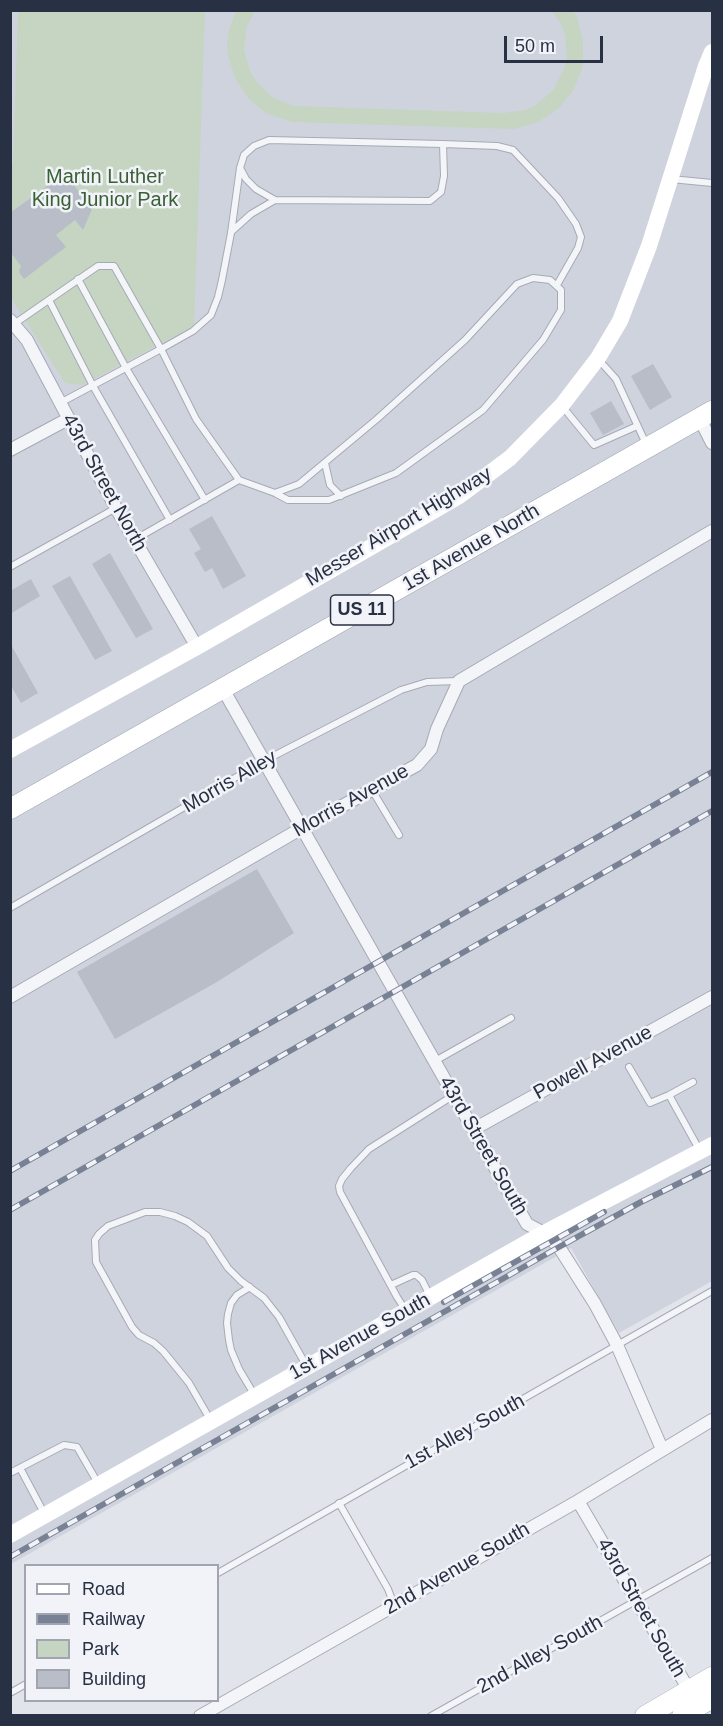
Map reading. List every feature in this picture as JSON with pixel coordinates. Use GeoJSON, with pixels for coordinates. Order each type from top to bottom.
{"type":"FeatureCollection","features":[{"type":"Feature","properties":{"kind":"main road","name":"Messer Airport Highway"},"geometry":{"type":"LineString","coordinates":[[10,750],[197,647],[459,496],[510,458],[562,405],[598,358],[620,321],[649,246],[710,61]]}},
{"type":"Feature","properties":{"kind":"main road","name":"1st Avenue North"},"geometry":{"type":"LineString","coordinates":[[10,809],[706,415]]}},
{"type":"Feature","properties":{"kind":"main road","name":"1st Avenue South"},"geometry":{"type":"LineString","coordinates":[[10,1535],[544,1233],[706,1148]]}},
{"type":"Feature","properties":{"kind":"main road"},"geometry":{"type":"LineString","coordinates":[[645,1716],[712,1677]]}},
{"type":"Feature","properties":{"kind":"main road"},"geometry":{"type":"LineString","coordinates":[[682,1716],[711,1702]]}},
{"type":"Feature","properties":{"kind":"street","name":"43rd Street North"},"geometry":{"type":"LineString","coordinates":[[12,322],[27,340],[116,508],[197,647]]}},
{"type":"Feature","properties":{"kind":"street"},"geometry":{"type":"LineString","coordinates":[[706,415],[712,443]]}},
{"type":"Feature","properties":{"kind":"street"},"geometry":{"type":"LineString","coordinates":[[10,450],[68,419]]}},
{"type":"Feature","properties":{"kind":"street"},"geometry":{"type":"LineString","coordinates":[[459,681],[712,531]]}},
{"type":"Feature","properties":{"kind":"street","name":"Morris Avenue"},"geometry":{"type":"LineString","coordinates":[[10,997],[302,828],[417,765],[431,749],[437,729],[459,681]]}},
{"type":"Feature","properties":{"kind":"street"},"geometry":{"type":"LineString","coordinates":[[224,689],[302,828]]}},
{"type":"Feature","properties":{"kind":"street","name":"43rd Street South"},"geometry":{"type":"LineString","coordinates":[[302,828],[527,1224],[544,1233],[560,1247],[594,1304],[617,1345],[662,1449]]}},
{"type":"Feature","properties":{"kind":"street","name":"Powell Avenue"},"geometry":{"type":"LineString","coordinates":[[474,1129],[712,998]]}},
{"type":"Feature","properties":{"kind":"street","name":"2nd Avenue South"},"geometry":{"type":"LineString","coordinates":[[200,1716],[578,1501],[712,1419]]}},
{"type":"Feature","properties":{"kind":"street","name":"43rd Street South"},"geometry":{"type":"LineString","coordinates":[[578,1501],[689,1689],[711,1702]]}},
{"type":"Feature","properties":{"kind":"lane"},"geometry":{"type":"LineString","coordinates":[[59,404],[193,331],[211,315],[218,297],[244,155],[254,146],[269,140],[497,146],[513,150],[558,198],[576,224],[581,237],[578,248],[557,285]]}},
{"type":"Feature","properties":{"kind":"lane"},"geometry":{"type":"LineString","coordinates":[[240,168],[246,179],[256,189],[275,200],[430,201],[441,192],[444,176],[443,144]]}},
{"type":"Feature","properties":{"kind":"lane"},"geometry":{"type":"LineString","coordinates":[[670,178],[712,183]]}},
{"type":"Feature","properties":{"kind":"lane"},"geometry":{"type":"LineString","coordinates":[[231,233],[251,214],[275,200]]}},
{"type":"Feature","properties":{"kind":"lane"},"geometry":{"type":"LineString","coordinates":[[12,322],[98,266],[114,266],[161,349],[196,419],[238,480],[288,500],[329,500],[396,473],[483,410],[543,340],[561,310],[561,290],[550,280],[533,278],[517,284],[465,340],[325,463],[299,484],[275,493]]}},
{"type":"Feature","properties":{"kind":"lane"},"geometry":{"type":"LineString","coordinates":[[78,279],[126,368],[205,500]]}},
{"type":"Feature","properties":{"kind":"lane"},"geometry":{"type":"LineString","coordinates":[[49,300],[93,386],[170,520]]}},
{"type":"Feature","properties":{"kind":"lane"},"geometry":{"type":"LineString","coordinates":[[598,358],[616,380],[648,448]]}},
{"type":"Feature","properties":{"kind":"lane"},"geometry":{"type":"LineString","coordinates":[[562,405],[594,445],[638,426]]}},
{"type":"Feature","properties":{"kind":"lane"},"geometry":{"type":"LineString","coordinates":[[325,463],[330,486],[341,496]]}},
{"type":"Feature","properties":{"kind":"lane"},"geometry":{"type":"LineString","coordinates":[[134,540],[238,480]]}},
{"type":"Feature","properties":{"kind":"lane"},"geometry":{"type":"LineString","coordinates":[[10,567],[116,508]]}},
{"type":"Feature","properties":{"kind":"lane","name":"Morris Alley"},"geometry":{"type":"LineString","coordinates":[[10,908],[264,761],[401,690],[427,682],[459,681]]}},
{"type":"Feature","properties":{"kind":"lane"},"geometry":{"type":"LineString","coordinates":[[372,790],[399,835]]}},
{"type":"Feature","properties":{"kind":"lane"},"geometry":{"type":"LineString","coordinates":[[435,1061],[511,1018]]}},
{"type":"Feature","properties":{"kind":"lane"},"geometry":{"type":"LineString","coordinates":[[629,1067],[650,1103],[693,1082]]}},
{"type":"Feature","properties":{"kind":"lane"},"geometry":{"type":"LineString","coordinates":[[406,1311],[340,1192],[339,1186],[342,1179],[369,1149],[454,1095]]}},
{"type":"Feature","properties":{"kind":"lane"},"geometry":{"type":"LineString","coordinates":[[669,1095],[706,1148]]}},
{"type":"Feature","properties":{"kind":"lane"},"geometry":{"type":"LineString","coordinates":[[211,1422],[189,1383],[163,1351],[139,1335],[132,1327],[96,1262],[95,1240],[108,1226],[145,1212],[160,1212],[188,1222],[207,1236],[228,1268],[241,1281],[264,1298],[279,1317],[307,1367]]}},
{"type":"Feature","properties":{"kind":"lane"},"geometry":{"type":"LineString","coordinates":[[391,1285],[416,1275],[422,1280],[431,1298]]}},
{"type":"Feature","properties":{"kind":"lane"},"geometry":{"type":"LineString","coordinates":[[250,1287],[237,1295],[231,1303],[227,1323],[231,1350],[255,1397]]}},
{"type":"Feature","properties":{"kind":"lane","name":"1st Alley South"},"geometry":{"type":"LineString","coordinates":[[219,1572],[712,1291]]}},
{"type":"Feature","properties":{"kind":"lane"},"geometry":{"type":"LineString","coordinates":[[10,1473],[64,1444],[77,1447],[100,1485]]}},
{"type":"Feature","properties":{"kind":"lane"},"geometry":{"type":"LineString","coordinates":[[20,1468],[45,1516]]}},
{"type":"Feature","properties":{"kind":"lane"},"geometry":{"type":"LineString","coordinates":[[339,1503],[388,1589],[394,1605]]}},
{"type":"Feature","properties":{"kind":"lane","name":"2nd Alley South"},"geometry":{"type":"LineString","coordinates":[[431,1716],[712,1558]]}},
{"type":"Feature","properties":{"kind":"lane"},"geometry":{"type":"LineString","coordinates":[[10,1693],[24,1685]]}},
{"type":"Feature","properties":{"kind":"shaded area"},"geometry":{"type":"Polygon","coordinates":[[[11,11],[712,11],[712,1281],[619,1333],[571,1248],[11,1564],[11,11]]]}},
{"type":"Feature","properties":{"kind":"green space"},"geometry":{"type":"Polygon","coordinates":[[[236,10],[255,11],[247,26],[244,49],[250,71],[256,81],[272,97],[293,106],[503,113],[525,110],[536,105],[553,90],[567,58],[565,35],[552,11],[573,11],[577,17],[583,41],[583,66],[574,89],[559,108],[538,122],[514,129],[292,122],[268,114],[258,107],[249,99],[235,78],[228,55],[227,42],[236,10]]]}},
{"type":"Feature","properties":{"kind":"green space","name":"Martin Luther King Junior Park"},"geometry":{"type":"Polygon","coordinates":[[[18,11],[205,11],[194,326],[82,385],[65,383],[11,298],[10,163],[13,163],[18,11]]]}},
{"type":"Feature","properties":{"kind":"building"},"geometry":{"type":"Polygon","coordinates":[[[65,173],[92,209],[83,230],[75,220],[56,235],[66,247],[24,279],[19,272],[21,266],[10,252],[10,213],[65,173]]]}},
{"type":"Feature","properties":{"kind":"building"},"geometry":{"type":"Polygon","coordinates":[[[653,364],[672,397],[650,410],[631,376],[653,364]]]}},
{"type":"Feature","properties":{"kind":"building"},"geometry":{"type":"Polygon","coordinates":[[[611,401],[624,424],[603,435],[590,413],[611,401]]]}},
{"type":"Feature","properties":{"kind":"building"},"geometry":{"type":"Polygon","coordinates":[[[212,516],[246,576],[223,589],[212,568],[205,572],[194,553],[201,549],[189,529],[212,516]]]}},
{"type":"Feature","properties":{"kind":"building"},"geometry":{"type":"Polygon","coordinates":[[[110,553],[153,629],[136,638],[92,564],[110,553]]]}},
{"type":"Feature","properties":{"kind":"building"},"geometry":{"type":"Polygon","coordinates":[[[70,576],[112,651],[95,660],[52,586],[70,576]]]}},
{"type":"Feature","properties":{"kind":"building"},"geometry":{"type":"Polygon","coordinates":[[[31,579],[40,596],[10,614],[10,591],[31,579]]]}},
{"type":"Feature","properties":{"kind":"building"},"geometry":{"type":"Polygon","coordinates":[[[10,643],[38,693],[21,703],[10,684],[10,643]]]}},
{"type":"Feature","properties":{"kind":"building"},"geometry":{"type":"Polygon","coordinates":[[[257,869],[294,933],[217,982],[115,1039],[77,972],[257,869]]]}},
{"type":"Feature","properties":{"kind":"railway"},"geometry":{"type":"LineString","coordinates":[[10,1171],[712,772]]}},
{"type":"Feature","properties":{"kind":"railway"},"geometry":{"type":"LineString","coordinates":[[10,1210],[712,811]]}},
{"type":"Feature","properties":{"kind":"railway"},"geometry":{"type":"LineString","coordinates":[[10,1557],[559,1247],[641,1202],[712,1167]]}},
{"type":"Feature","properties":{"kind":"railway"},"geometry":{"type":"LineString","coordinates":[[444,1302],[604,1212]]}}]}
